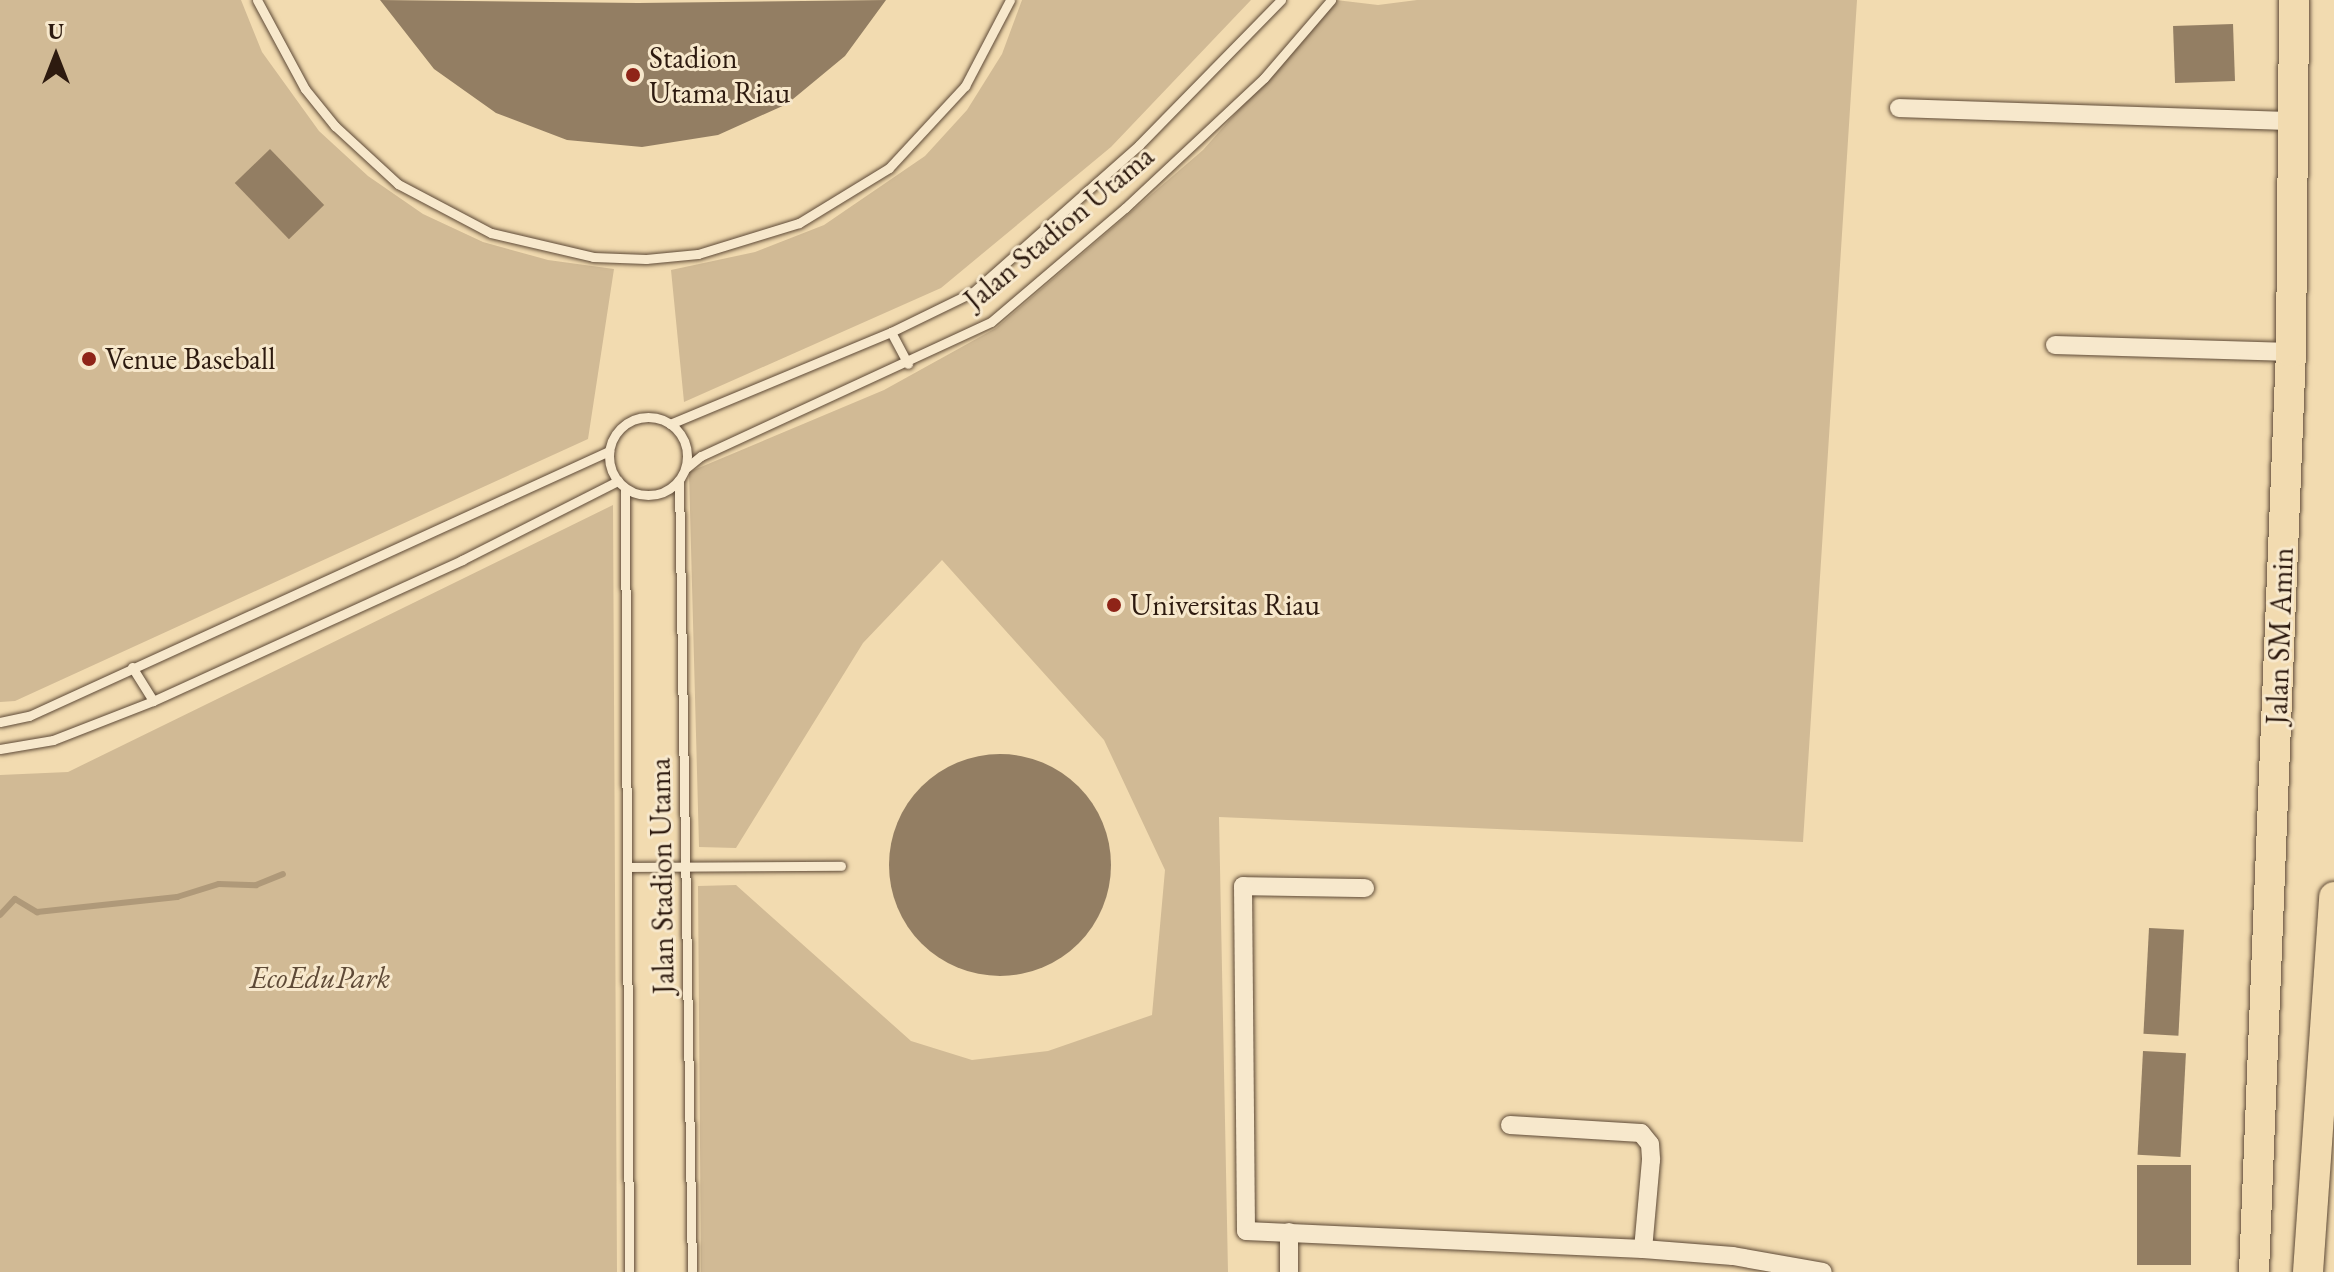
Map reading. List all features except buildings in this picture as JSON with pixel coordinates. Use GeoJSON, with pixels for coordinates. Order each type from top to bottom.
{"type":"FeatureCollection","features":[{"type":"Feature","properties":{"kind":"main road","name":"Jalan SM Amin"},"geometry":{"type":"LineString","coordinates":[[2254,1272],[2291,352],[2294,0]]}},
{"type":"Feature","properties":{"kind":"main road"},"geometry":{"type":"LineString","coordinates":[[2308,1272],[2326,1136],[2334,897]]}},
{"type":"Feature","properties":{"kind":"street"},"geometry":{"type":"LineString","coordinates":[[1899,108],[2294,121]]}},
{"type":"Feature","properties":{"kind":"street"},"geometry":{"type":"LineString","coordinates":[[2055,345],[2291,352]]}},
{"type":"Feature","properties":{"kind":"street"},"geometry":{"type":"LineString","coordinates":[[1365,888],[1243,886],[1246,1231],[1643,1249],[1733,1256],[1823,1272]]}},
{"type":"Feature","properties":{"kind":"street"},"geometry":{"type":"LineString","coordinates":[[1510,1125],[1641,1133],[1650,1144],[1651,1160],[1643,1249]]}},
{"type":"Feature","properties":{"kind":"street"},"geometry":{"type":"LineString","coordinates":[[1289,1232],[1289,1272]]}},
{"type":"Feature","properties":{"kind":"lane"},"geometry":{"type":"LineString","coordinates":[[257,0],[305,89],[335,126],[398,184],[491,233],[593,257],[646,259],[750,242],[799,223],[867,183],[927,133],[965,86],[1010,0]]}},
{"type":"Feature","properties":{"kind":"lane","name":"Jalan Stadion Utama"},"geometry":{"type":"LineString","coordinates":[[670,424],[891,332],[973,292],[1139,145],[1281,0]]}},
{"type":"Feature","properties":{"kind":"lane","name":"Jalan Stadion Utama"},"geometry":{"type":"LineString","coordinates":[[686,468],[701,456],[908,364],[991,322],[1125,208],[1264,78],[1331,0]]}},
{"type":"Feature","properties":{"kind":"lane"},"geometry":{"type":"LineString","coordinates":[[891,332],[908,364]]}},
{"type":"Feature","properties":{"kind":"lane"},"geometry":{"type":"LineString","coordinates":[[0,749],[53,740],[153,701],[622,485],[658,494],[679,480],[686,468],[685,443],[670,424],[645,417],[633,420],[614,437],[609,451],[622,485]]}},
{"type":"Feature","properties":{"kind":"lane"},"geometry":{"type":"LineString","coordinates":[[0,722],[29,716],[609,451]]}},
{"type":"Feature","properties":{"kind":"lane","name":"Jalan Stadion Utama"},"geometry":{"type":"LineString","coordinates":[[679,480],[692,1272]]}},
{"type":"Feature","properties":{"kind":"lane","name":"Jalan Stadion Utama"},"geometry":{"type":"LineString","coordinates":[[622,485],[629,1272]]}},
{"type":"Feature","properties":{"kind":"lane"},"geometry":{"type":"LineString","coordinates":[[132,667],[153,701]]}},
{"type":"Feature","properties":{"kind":"lane"},"geometry":{"type":"LineString","coordinates":[[627,867],[841,866]]}},
{"type":"Feature","properties":{"kind":"green space"},"geometry":{"type":"Polygon","coordinates":[[[0,0],[241,0],[262,52],[319,131],[368,176],[423,214],[483,242],[548,260],[614,269],[588,439],[15,701],[0,702],[0,0]]]}},
{"type":"Feature","properties":{"kind":"green space"},"geometry":{"type":"Polygon","coordinates":[[[1022,0],[1251,0],[1111,147],[941,288],[684,402],[671,270],[755,252],[824,225],[925,156],[967,110],[1002,54],[1022,0]]]}},
{"type":"Feature","properties":{"kind":"green space"},"geometry":{"type":"Polygon","coordinates":[[[1336,0],[1378,5],[1417,0],[1857,0],[1803,842],[1219,817],[1228,1272],[701,1272],[698,886],[736,885],[911,1041],[972,1060],[1048,1051],[1152,1015],[1165,870],[1104,740],[942,560],[863,643],[736,848],[699,847],[689,472],[884,390],[996,328],[1203,150],[1336,0]]]}},
{"type":"Feature","properties":{"kind":"green space","name":"EcoEduPark"},"geometry":{"type":"Polygon","coordinates":[[[613,505],[617,1272],[0,1272],[0,775],[68,772],[613,505]]]}},
{"type":"Feature","properties":{"kind":"waterway"},"geometry":{"type":"LineString","coordinates":[[0,915],[15,899],[37,912],[177,897],[219,884],[256,885],[283,874]]}},
{"type":"Feature","properties":{"kind":"place","name":"Stadion Utama Riau"},"geometry":{"type":"Point","coordinates":[633,75]}},
{"type":"Feature","properties":{"kind":"place","name":"Venue Baseball"},"geometry":{"type":"Point","coordinates":[89,359]}},
{"type":"Feature","properties":{"kind":"place","name":"Universitas Riau"},"geometry":{"type":"Point","coordinates":[1114,605]}}]}
